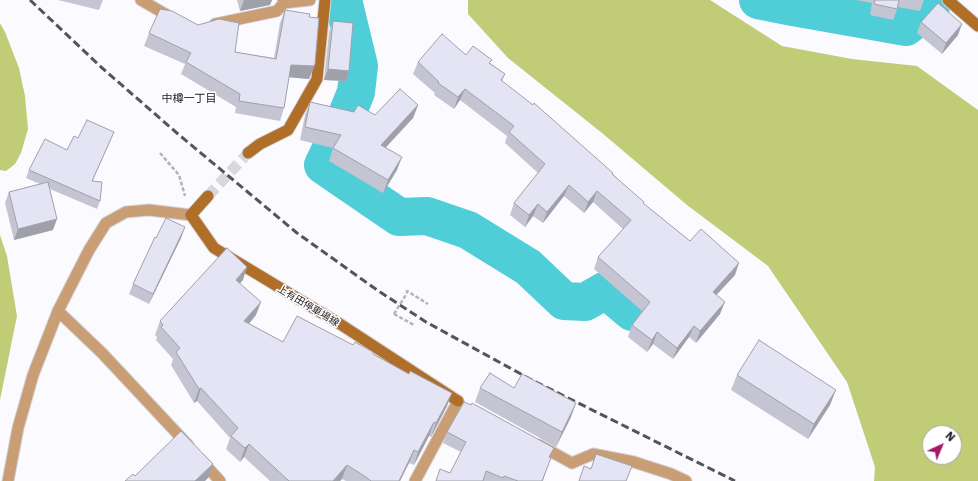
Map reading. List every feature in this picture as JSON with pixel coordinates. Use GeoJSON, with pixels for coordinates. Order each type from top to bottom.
{"type":"FeatureCollection","features":[{"type":"Feature","properties":{"kind":"main road"},"geometry":{"type":"LineString","coordinates":[[248,153],[260,144],[288,130],[317,78],[325,0]]}},
{"type":"Feature","properties":{"kind":"main road"},"geometry":{"type":"LineString","coordinates":[[948,0],[978,26]]}},
{"type":"Feature","properties":{"kind":"main road"},"geometry":{"type":"LineString","coordinates":[[191,215],[208,196]]}},
{"type":"Feature","properties":{"kind":"main road","name":"上有田停車場線"},"geometry":{"type":"LineString","coordinates":[[191,215],[214,248],[340,324],[461,402]]}},
{"type":"Feature","properties":{"kind":"street"},"geometry":{"type":"LineString","coordinates":[[142,0],[181,23]]}},
{"type":"Feature","properties":{"kind":"street"},"geometry":{"type":"LineString","coordinates":[[206,27],[218,23],[277,11],[284,1],[310,0]]}},
{"type":"Feature","properties":{"kind":"street"},"geometry":{"type":"LineString","coordinates":[[8,481],[18,428],[33,375],[58,311],[89,250],[106,223],[126,212],[150,210],[191,215]]}},
{"type":"Feature","properties":{"kind":"street"},"geometry":{"type":"LineString","coordinates":[[58,311],[102,353],[220,481]]}},
{"type":"Feature","properties":{"kind":"street"},"geometry":{"type":"LineString","coordinates":[[415,481],[461,402]]}},
{"type":"Feature","properties":{"kind":"street"},"geometry":{"type":"LineString","coordinates":[[532,441],[572,463],[593,454],[634,462],[671,474],[686,481]]}},
{"type":"Feature","properties":{"kind":"path"},"geometry":{"type":"LineString","coordinates":[[160,153],[179,175],[186,199]]}},
{"type":"Feature","properties":{"kind":"path"},"geometry":{"type":"LineString","coordinates":[[414,326],[394,314],[408,291],[428,304]]}},
{"type":"Feature","properties":{"kind":"green space"},"geometry":{"type":"Polygon","coordinates":[[[468,0],[710,0],[782,46],[852,59],[917,66],[978,110],[978,481],[874,481],[875,467],[847,382],[768,266],[687,205],[602,133],[508,58],[468,14],[468,0]]]}},
{"type":"Feature","properties":{"kind":"green space"},"geometry":{"type":"Polygon","coordinates":[[[0,23],[19,68],[25,96],[28,129],[21,153],[15,164],[6,171],[0,170],[0,23]]]}},
{"type":"Feature","properties":{"kind":"green space"},"geometry":{"type":"Polygon","coordinates":[[[0,235],[7,256],[17,316],[0,400],[0,235]]]}},
{"type":"Feature","properties":{"kind":"building"},"geometry":{"type":"Polygon","coordinates":[[[875,0],[899,0],[897,9],[874,4],[875,0]]]}},
{"type":"Feature","properties":{"kind":"building"},"geometry":{"type":"Polygon","coordinates":[[[938,3],[962,24],[946,43],[921,22],[938,3]]]}},
{"type":"Feature","properties":{"kind":"building"},"geometry":{"type":"Polygon","coordinates":[[[160,9],[172,11],[198,25],[219,19],[239,23],[235,52],[276,59],[285,10],[310,14],[309,17],[319,18],[315,64],[314,66],[291,65],[284,108],[239,101],[240,94],[186,62],[191,53],[149,33],[160,9]]]}},
{"type":"Feature","properties":{"kind":"building"},"geometry":{"type":"Polygon","coordinates":[[[333,21],[353,23],[349,71],[328,69],[333,21]]]}},
{"type":"Feature","properties":{"kind":"building"},"geometry":{"type":"Polygon","coordinates":[[[442,34],[466,55],[473,46],[492,60],[489,63],[505,74],[501,80],[533,105],[534,103],[613,173],[612,174],[644,202],[643,203],[690,241],[701,229],[739,263],[713,292],[725,302],[700,331],[694,326],[677,348],[657,332],[652,340],[632,325],[650,302],[598,257],[631,220],[597,191],[588,202],[569,185],[547,212],[538,204],[529,215],[514,203],[545,164],[509,132],[514,126],[465,89],[458,97],[438,83],[439,82],[418,62],[442,34]]]}},
{"type":"Feature","properties":{"kind":"building"},"geometry":{"type":"Polygon","coordinates":[[[400,89],[418,105],[381,145],[402,157],[388,180],[333,148],[341,135],[305,127],[310,102],[354,112],[358,105],[375,115],[400,89]]]}},
{"type":"Feature","properties":{"kind":"building"},"geometry":{"type":"Polygon","coordinates":[[[87,120],[114,132],[92,181],[102,182],[100,201],[29,170],[45,139],[67,150],[74,136],[78,138],[87,120]]]}},
{"type":"Feature","properties":{"kind":"building"},"geometry":{"type":"Polygon","coordinates":[[[48,182],[57,219],[18,229],[9,192],[48,182]]]}},
{"type":"Feature","properties":{"kind":"building"},"geometry":{"type":"Polygon","coordinates":[[[166,218],[185,227],[153,294],[133,284],[155,237],[156,238],[166,218]]]}},
{"type":"Feature","properties":{"kind":"building"},"geometry":{"type":"Polygon","coordinates":[[[227,248],[247,267],[236,280],[261,302],[244,321],[283,342],[297,316],[353,345],[355,342],[409,374],[410,371],[452,393],[418,452],[414,450],[399,481],[371,481],[347,465],[333,481],[289,481],[249,444],[245,448],[231,436],[238,428],[201,388],[199,389],[176,352],[180,348],[161,327],[163,325],[160,321],[227,248]]]}},
{"type":"Feature","properties":{"kind":"building"},"geometry":{"type":"Polygon","coordinates":[[[759,340],[836,390],[814,424],[737,375],[759,340]]]}},
{"type":"Feature","properties":{"kind":"building"},"geometry":{"type":"Polygon","coordinates":[[[490,373],[514,388],[522,374],[576,403],[562,432],[480,388],[490,373]]]}},
{"type":"Feature","properties":{"kind":"building"},"geometry":{"type":"Polygon","coordinates":[[[464,402],[471,405],[472,403],[554,448],[549,457],[551,458],[542,481],[518,481],[504,476],[503,478],[486,471],[483,481],[436,481],[440,469],[450,473],[466,442],[447,432],[464,402]]]}},
{"type":"Feature","properties":{"kind":"building"},"geometry":{"type":"Polygon","coordinates":[[[181,431],[213,464],[195,481],[125,481],[133,474],[135,476],[181,431]]]}},
{"type":"Feature","properties":{"kind":"building"},"geometry":{"type":"Polygon","coordinates":[[[596,454],[632,466],[626,481],[579,481],[584,466],[591,469],[596,454]]]}},
{"type":"Feature","properties":{"kind":"waterway"},"geometry":{"type":"LineString","coordinates":[[343,0],[359,66],[356,92],[344,122],[323,165],[399,217],[427,216],[468,230],[528,267],[564,301],[585,302],[606,290],[632,312]]}},
{"type":"Feature","properties":{"kind":"waterway"},"geometry":{"type":"LineString","coordinates":[[758,0],[906,27],[931,7]]}},
{"type":"Feature","properties":{"kind":"tunnel"},"geometry":{"type":"LineString","coordinates":[[208,196],[248,153]]}},
{"type":"Feature","properties":{"kind":"railway"},"geometry":{"type":"LineString","coordinates":[[30,0],[101,67],[178,134],[297,233],[377,290],[426,322],[530,379],[735,481]]}},
{"type":"Feature","properties":{"kind":"district","name":"中樽一丁目"},"geometry":{"type":"Point","coordinates":[189,99]}}]}
